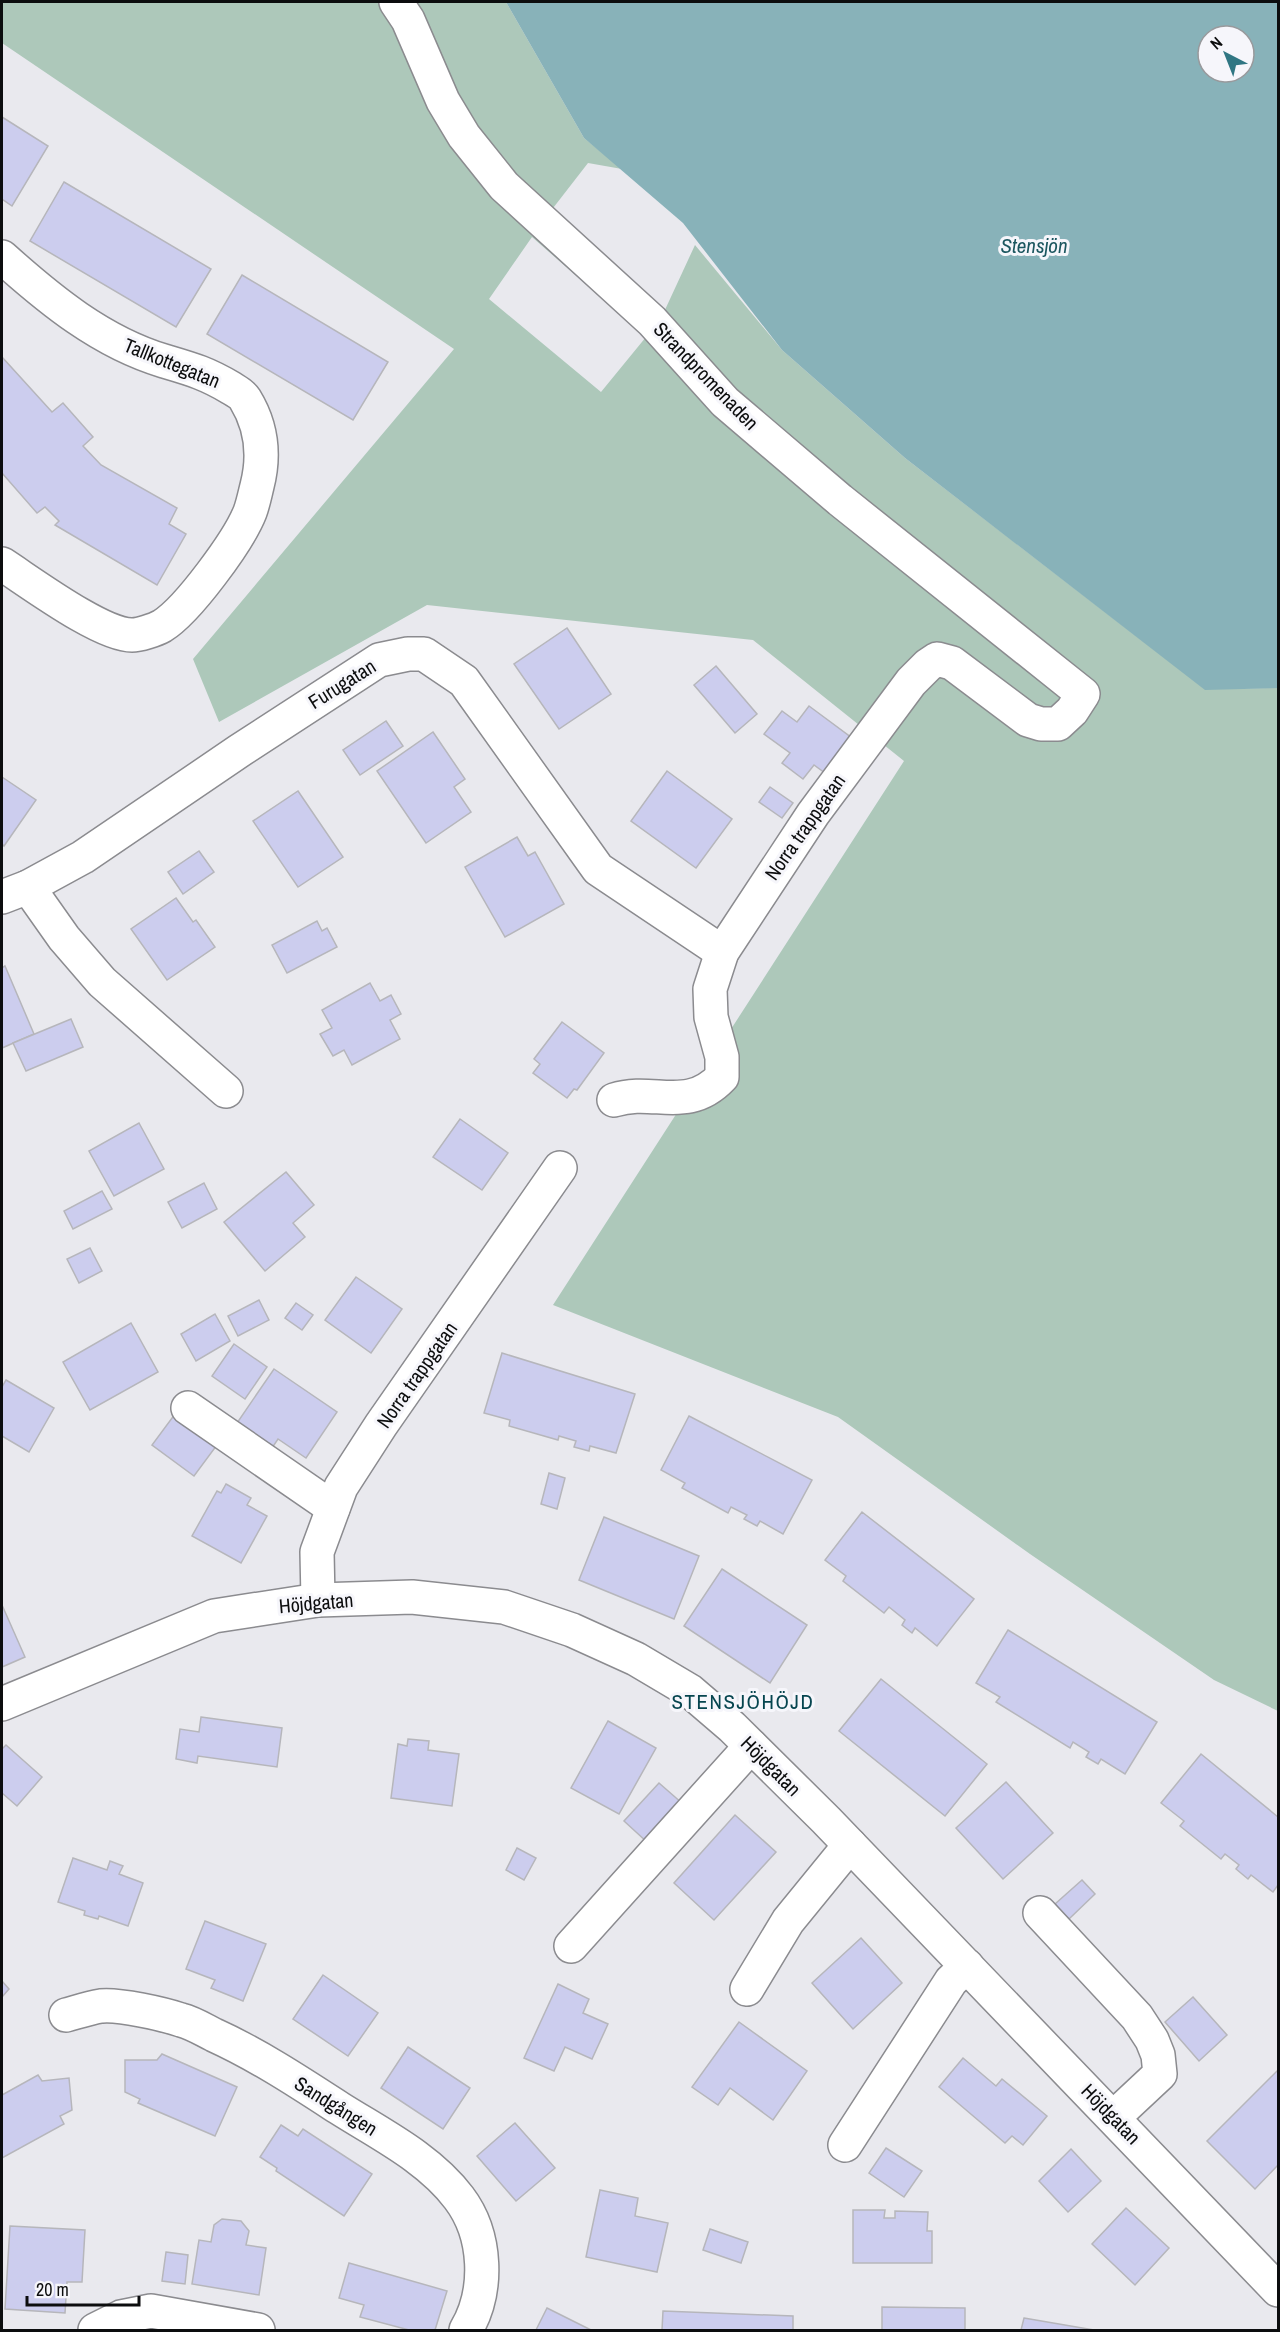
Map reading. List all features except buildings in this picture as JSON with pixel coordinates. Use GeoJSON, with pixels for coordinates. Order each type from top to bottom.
{"type":"FeatureCollection","features":[{"type":"Feature","properties":{"kind":"street","name":"Strandpromenaden"},"geometry":{"type":"LineString","coordinates":[[396,2],[408,20],[443,101],[464,136],[504,186],[652,321],[725,402],[840,500],[1083,694]]}},
{"type":"Feature","properties":{"kind":"street","name":"Tallkottegatan"},"geometry":{"type":"LineString","coordinates":[[2,257],[39,290],[87,327],[163,361],[186,366],[209,375],[243,396],[257,421],[261,445],[258,483],[250,514],[216,568],[188,602],[161,626],[133,635],[108,631],[2,564]]}},
{"type":"Feature","properties":{"kind":"street","name":"Furugatan"},"geometry":{"type":"LineString","coordinates":[[226,1091],[102,982],[64,938],[15,892],[83,857],[239,751],[379,660],[408,654],[424,654],[464,681],[598,869],[722,952]]}},
{"type":"Feature","properties":{"kind":"street","name":"Norra trappgatan"},"geometry":{"type":"LineString","coordinates":[[614,1100],[627,1096],[646,1095],[667,1099],[692,1096],[711,1089],[722,1077],[722,1057],[711,1017],[710,989],[722,952],[813,814],[911,682],[928,665],[937,659],[952,663],[1028,720],[1041,724],[1058,724],[1072,711],[1083,694]]}},
{"type":"Feature","properties":{"kind":"street","name":"Norra trappgatan"},"geometry":{"type":"LineString","coordinates":[[318,1600],[317,1552],[341,1487],[381,1425],[560,1168]]}},
{"type":"Feature","properties":{"kind":"street"},"geometry":{"type":"LineString","coordinates":[[188,1408],[333,1508]]}},
{"type":"Feature","properties":{"kind":"street","name":"Höjdgatan"},"geometry":{"type":"LineString","coordinates":[[2,1704],[214,1616],[318,1600],[412,1597],[504,1607],[572,1630],[636,1659],[690,1691],[751,1746],[1114,2117],[1278,2290]]}},
{"type":"Feature","properties":{"kind":"street"},"geometry":{"type":"LineString","coordinates":[[571,1946],[751,1746]]}},
{"type":"Feature","properties":{"kind":"street"},"geometry":{"type":"LineString","coordinates":[[747,1989],[788,1921],[850,1845]]}},
{"type":"Feature","properties":{"kind":"street"},"geometry":{"type":"LineString","coordinates":[[1040,1913],[1137,2017],[1152,2040],[1158,2055],[1160,2074],[1114,2117]]}},
{"type":"Feature","properties":{"kind":"street"},"geometry":{"type":"LineString","coordinates":[[845,2145],[951,1981],[967,1966]]}},
{"type":"Feature","properties":{"kind":"street","name":"Sandgången"},"geometry":{"type":"LineString","coordinates":[[66,2015],[103,2006],[150,2012],[183,2020],[246,2049],[402,2148],[435,2173],[459,2198],[473,2224],[482,2258],[481,2289],[466,2331]]}},
{"type":"Feature","properties":{"kind":"street"},"geometry":{"type":"LineString","coordinates":[[95,2331],[121,2317],[151,2311],[258,2331]]}},
{"type":"Feature","properties":{"kind":"green space"},"geometry":{"type":"Polygon","coordinates":[[[2,2],[506,2],[584,138],[622,169],[588,163],[550,212],[664,312],[695,245],[782,350],[905,458],[1205,689],[1278,688],[1278,1711],[1214,1680],[1030,1554],[838,1417],[553,1305],[904,761],[753,640],[427,605],[219,722],[193,659],[454,349],[2,43],[2,2]],[[532,237],[489,299],[601,392],[646,337],[532,237]]]}},
{"type":"Feature","properties":{"kind":"water","name":"Stensjön"},"geometry":{"type":"Polygon","coordinates":[[[506,2],[1278,2],[1278,688],[1205,690],[905,458],[782,350],[683,223],[584,138],[506,2]]]}},
{"type":"Feature","properties":{"kind":"district","name":"STENSJÖHÖJD"},"geometry":{"type":"Point","coordinates":[743,1702]}}]}
